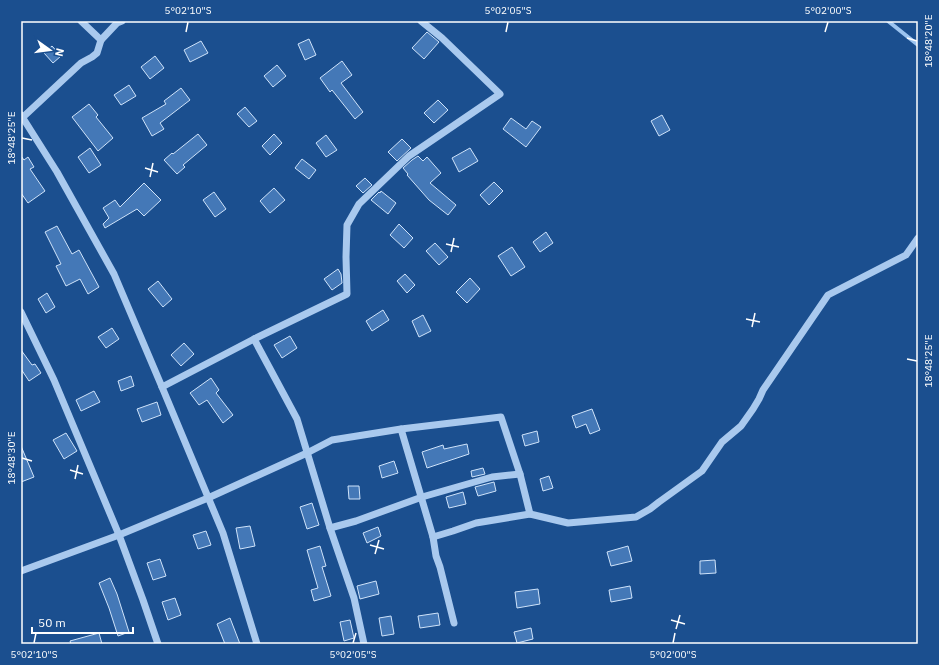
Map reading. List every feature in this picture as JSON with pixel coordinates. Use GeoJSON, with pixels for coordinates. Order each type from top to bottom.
{"type":"FeatureCollection","features":[{"type":"Feature","properties":{"kind":"street"},"geometry":{"type":"LineString","coordinates":[[81,21],[101,40]]}},
{"type":"Feature","properties":{"kind":"street"},"geometry":{"type":"LineString","coordinates":[[122,21],[117,23],[101,40],[96,53],[92,57],[81,63],[22,117],[57,172],[114,274],[223,533],[257,644]]}},
{"type":"Feature","properties":{"kind":"street"},"geometry":{"type":"LineString","coordinates":[[162,387],[254,339],[347,294],[346,257],[348,225],[359,204],[409,156],[500,94],[442,38],[421,21]]}},
{"type":"Feature","properties":{"kind":"street"},"geometry":{"type":"LineString","coordinates":[[433,537],[476,523],[530,514],[568,523],[636,517],[650,509],[702,471],[722,442],[741,426],[753,409],[763,390],[828,295],[906,256],[918,238]]}},
{"type":"Feature","properties":{"kind":"street"},"geometry":{"type":"LineString","coordinates":[[21,312],[54,380],[119,535],[158,644]]}},
{"type":"Feature","properties":{"kind":"street"},"geometry":{"type":"LineString","coordinates":[[254,339],[297,419],[330,528],[354,598],[364,644]]}},
{"type":"Feature","properties":{"kind":"street"},"geometry":{"type":"LineString","coordinates":[[21,571],[119,535],[208,498],[332,440],[400,429],[501,417],[520,474],[530,514]]}},
{"type":"Feature","properties":{"kind":"street"},"geometry":{"type":"LineString","coordinates":[[400,429],[422,497],[454,623]]}},
{"type":"Feature","properties":{"kind":"street"},"geometry":{"type":"LineString","coordinates":[[330,528],[356,521],[422,497],[492,477],[520,474]]}},
{"type":"Feature","properties":{"kind":"building"},"geometry":{"type":"Polygon","coordinates":[[[427,32],[439,42],[424,59],[412,48],[427,32]]]}},
{"type":"Feature","properties":{"kind":"building"},"geometry":{"type":"Polygon","coordinates":[[[309,39],[316,55],[305,60],[298,44],[309,39]]]}},
{"type":"Feature","properties":{"kind":"building"},"geometry":{"type":"Polygon","coordinates":[[[201,41],[208,53],[190,62],[184,50],[201,41]]]}},
{"type":"Feature","properties":{"kind":"building"},"geometry":{"type":"Polygon","coordinates":[[[52,46],[61,56],[53,63],[44,53],[52,46]]]}},
{"type":"Feature","properties":{"kind":"building"},"geometry":{"type":"Polygon","coordinates":[[[155,56],[164,68],[150,79],[141,67],[155,56]]]}},
{"type":"Feature","properties":{"kind":"building"},"geometry":{"type":"Polygon","coordinates":[[[342,61],[352,75],[341,83],[363,112],[355,119],[332,90],[330,92],[320,78],[342,61]]]}},
{"type":"Feature","properties":{"kind":"building"},"geometry":{"type":"Polygon","coordinates":[[[277,65],[286,76],[273,87],[264,76],[277,65]]]}},
{"type":"Feature","properties":{"kind":"building"},"geometry":{"type":"Polygon","coordinates":[[[129,85],[136,96],[121,105],[114,95],[129,85]]]}},
{"type":"Feature","properties":{"kind":"building"},"geometry":{"type":"Polygon","coordinates":[[[181,88],[190,100],[160,123],[164,129],[152,136],[142,118],[166,104],[164,101],[181,88]]]}},
{"type":"Feature","properties":{"kind":"building"},"geometry":{"type":"Polygon","coordinates":[[[438,100],[448,110],[434,123],[424,113],[438,100]]]}},
{"type":"Feature","properties":{"kind":"building"},"geometry":{"type":"Polygon","coordinates":[[[89,104],[98,115],[96,117],[113,138],[98,151],[72,117],[89,104]]]}},
{"type":"Feature","properties":{"kind":"building"},"geometry":{"type":"Polygon","coordinates":[[[245,107],[257,121],[249,127],[237,114],[245,107]]]}},
{"type":"Feature","properties":{"kind":"building"},"geometry":{"type":"Polygon","coordinates":[[[662,115],[670,130],[659,136],[651,121],[662,115]]]}},
{"type":"Feature","properties":{"kind":"building"},"geometry":{"type":"Polygon","coordinates":[[[511,118],[526,129],[532,121],[541,127],[526,147],[503,129],[511,118]]]}},
{"type":"Feature","properties":{"kind":"building"},"geometry":{"type":"Polygon","coordinates":[[[198,134],[207,145],[183,165],[185,167],[177,174],[164,160],[198,134]]]}},
{"type":"Feature","properties":{"kind":"building"},"geometry":{"type":"Polygon","coordinates":[[[274,134],[282,143],[270,155],[262,146],[274,134]]]}},
{"type":"Feature","properties":{"kind":"building"},"geometry":{"type":"Polygon","coordinates":[[[326,135],[337,150],[326,157],[316,143],[326,135]]]}},
{"type":"Feature","properties":{"kind":"building"},"geometry":{"type":"Polygon","coordinates":[[[402,139],[411,148],[397,161],[388,152],[402,139]]]}},
{"type":"Feature","properties":{"kind":"building"},"geometry":{"type":"Polygon","coordinates":[[[90,148],[101,165],[89,173],[78,157],[90,148]]]}},
{"type":"Feature","properties":{"kind":"building"},"geometry":{"type":"Polygon","coordinates":[[[470,148],[478,161],[459,172],[452,158],[470,148]]]}},
{"type":"Feature","properties":{"kind":"building"},"geometry":{"type":"Polygon","coordinates":[[[21,156],[24,160],[28,157],[34,167],[30,169],[45,191],[28,203],[21,193],[21,156]]]}},
{"type":"Feature","properties":{"kind":"building"},"geometry":{"type":"Polygon","coordinates":[[[418,156],[423,161],[427,157],[441,173],[430,183],[456,205],[448,215],[429,200],[407,175],[408,174],[403,168],[418,156]]]}},
{"type":"Feature","properties":{"kind":"building"},"geometry":{"type":"Polygon","coordinates":[[[302,159],[316,170],[309,179],[295,168],[302,159]]]}},
{"type":"Feature","properties":{"kind":"building"},"geometry":{"type":"Polygon","coordinates":[[[365,178],[372,185],[363,193],[356,186],[365,178]]]}},
{"type":"Feature","properties":{"kind":"building"},"geometry":{"type":"Polygon","coordinates":[[[494,182],[503,191],[489,205],[480,195],[494,182]]]}},
{"type":"Feature","properties":{"kind":"building"},"geometry":{"type":"Polygon","coordinates":[[[144,183],[161,200],[144,216],[137,209],[105,228],[103,224],[109,218],[103,208],[115,200],[120,207],[144,183]]]}},
{"type":"Feature","properties":{"kind":"building"},"geometry":{"type":"Polygon","coordinates":[[[274,188],[285,200],[270,213],[260,201],[274,188]]]}},
{"type":"Feature","properties":{"kind":"building"},"geometry":{"type":"Polygon","coordinates":[[[381,191],[396,203],[388,214],[371,200],[381,191]]]}},
{"type":"Feature","properties":{"kind":"building"},"geometry":{"type":"Polygon","coordinates":[[[214,192],[226,209],[215,217],[203,200],[214,192]]]}},
{"type":"Feature","properties":{"kind":"building"},"geometry":{"type":"Polygon","coordinates":[[[399,224],[413,238],[404,248],[390,235],[399,224]]]}},
{"type":"Feature","properties":{"kind":"building"},"geometry":{"type":"Polygon","coordinates":[[[57,226],[72,254],[79,250],[99,287],[88,294],[80,279],[66,286],[56,266],[61,264],[45,232],[57,226]]]}},
{"type":"Feature","properties":{"kind":"building"},"geometry":{"type":"Polygon","coordinates":[[[546,232],[553,243],[540,252],[533,242],[546,232]]]}},
{"type":"Feature","properties":{"kind":"building"},"geometry":{"type":"Polygon","coordinates":[[[435,243],[448,257],[439,265],[426,251],[435,243]]]}},
{"type":"Feature","properties":{"kind":"building"},"geometry":{"type":"Polygon","coordinates":[[[512,247],[525,267],[511,276],[498,256],[512,247]]]}},
{"type":"Feature","properties":{"kind":"building"},"geometry":{"type":"Polygon","coordinates":[[[338,269],[341,274],[342,283],[332,290],[324,279],[338,269]]]}},
{"type":"Feature","properties":{"kind":"building"},"geometry":{"type":"Polygon","coordinates":[[[405,274],[415,285],[407,293],[397,281],[405,274]]]}},
{"type":"Feature","properties":{"kind":"building"},"geometry":{"type":"Polygon","coordinates":[[[470,278],[480,289],[467,303],[456,292],[470,278]]]}},
{"type":"Feature","properties":{"kind":"building"},"geometry":{"type":"Polygon","coordinates":[[[158,281],[172,299],[163,307],[148,289],[158,281]]]}},
{"type":"Feature","properties":{"kind":"building"},"geometry":{"type":"Polygon","coordinates":[[[47,293],[55,307],[46,313],[38,299],[47,293]]]}},
{"type":"Feature","properties":{"kind":"building"},"geometry":{"type":"Polygon","coordinates":[[[383,310],[389,320],[372,331],[366,321],[383,310]]]}},
{"type":"Feature","properties":{"kind":"building"},"geometry":{"type":"Polygon","coordinates":[[[423,315],[431,331],[419,337],[412,321],[423,315]]]}},
{"type":"Feature","properties":{"kind":"building"},"geometry":{"type":"Polygon","coordinates":[[[112,328],[119,339],[106,348],[98,337],[112,328]]]}},
{"type":"Feature","properties":{"kind":"building"},"geometry":{"type":"Polygon","coordinates":[[[290,336],[297,348],[282,358],[274,345],[290,336]]]}},
{"type":"Feature","properties":{"kind":"building"},"geometry":{"type":"Polygon","coordinates":[[[184,343],[194,354],[181,366],[171,355],[184,343]]]}},
{"type":"Feature","properties":{"kind":"building"},"geometry":{"type":"Polygon","coordinates":[[[21,350],[32,365],[35,364],[41,373],[29,381],[21,369],[21,350]]]}},
{"type":"Feature","properties":{"kind":"building"},"geometry":{"type":"Polygon","coordinates":[[[131,376],[134,386],[121,391],[118,381],[131,376]]]}},
{"type":"Feature","properties":{"kind":"building"},"geometry":{"type":"Polygon","coordinates":[[[211,378],[219,390],[216,393],[233,415],[223,423],[207,400],[199,405],[190,393],[211,378]]]}},
{"type":"Feature","properties":{"kind":"building"},"geometry":{"type":"Polygon","coordinates":[[[94,391],[100,402],[81,411],[76,400],[94,391]]]}},
{"type":"Feature","properties":{"kind":"building"},"geometry":{"type":"Polygon","coordinates":[[[157,402],[161,415],[142,422],[137,409],[157,402]]]}},
{"type":"Feature","properties":{"kind":"building"},"geometry":{"type":"Polygon","coordinates":[[[592,409],[600,430],[590,434],[586,424],[576,428],[572,416],[592,409]]]}},
{"type":"Feature","properties":{"kind":"building"},"geometry":{"type":"Polygon","coordinates":[[[537,431],[539,442],[525,446],[522,435],[537,431]]]}},
{"type":"Feature","properties":{"kind":"building"},"geometry":{"type":"Polygon","coordinates":[[[66,433],[77,451],[64,459],[53,440],[66,433]]]}},
{"type":"Feature","properties":{"kind":"building"},"geometry":{"type":"Polygon","coordinates":[[[467,444],[469,454],[427,468],[422,452],[443,445],[444,449],[467,444]]]}},
{"type":"Feature","properties":{"kind":"building"},"geometry":{"type":"Polygon","coordinates":[[[21,446],[34,477],[21,482],[21,446]]]}},
{"type":"Feature","properties":{"kind":"building"},"geometry":{"type":"Polygon","coordinates":[[[394,461],[398,473],[382,478],[379,466],[394,461]]]}},
{"type":"Feature","properties":{"kind":"building"},"geometry":{"type":"Polygon","coordinates":[[[483,468],[485,474],[472,477],[471,471],[483,468]]]}},
{"type":"Feature","properties":{"kind":"building"},"geometry":{"type":"Polygon","coordinates":[[[549,476],[553,488],[543,491],[540,479],[549,476]]]}},
{"type":"Feature","properties":{"kind":"building"},"geometry":{"type":"Polygon","coordinates":[[[494,482],[496,491],[478,496],[475,487],[494,482]]]}},
{"type":"Feature","properties":{"kind":"building"},"geometry":{"type":"Polygon","coordinates":[[[348,486],[359,486],[360,499],[349,499],[348,486]]]}},
{"type":"Feature","properties":{"kind":"building"},"geometry":{"type":"Polygon","coordinates":[[[463,492],[466,504],[449,508],[446,497],[463,492]]]}},
{"type":"Feature","properties":{"kind":"building"},"geometry":{"type":"Polygon","coordinates":[[[312,503],[319,525],[307,529],[300,507],[312,503]]]}},
{"type":"Feature","properties":{"kind":"building"},"geometry":{"type":"Polygon","coordinates":[[[250,526],[255,546],[240,549],[236,528],[250,526]]]}},
{"type":"Feature","properties":{"kind":"building"},"geometry":{"type":"Polygon","coordinates":[[[378,527],[381,536],[367,543],[363,533],[378,527]]]}},
{"type":"Feature","properties":{"kind":"building"},"geometry":{"type":"Polygon","coordinates":[[[206,531],[211,545],[198,549],[193,535],[206,531]]]}},
{"type":"Feature","properties":{"kind":"building"},"geometry":{"type":"Polygon","coordinates":[[[320,546],[326,566],[322,567],[331,596],[314,601],[311,590],[318,588],[307,550],[320,546]]]}},
{"type":"Feature","properties":{"kind":"building"},"geometry":{"type":"Polygon","coordinates":[[[628,546],[632,561],[611,566],[607,552],[628,546]]]}},
{"type":"Feature","properties":{"kind":"building"},"geometry":{"type":"Polygon","coordinates":[[[160,559],[166,576],[153,580],[147,563],[160,559]]]}},
{"type":"Feature","properties":{"kind":"building"},"geometry":{"type":"Polygon","coordinates":[[[715,560],[716,573],[700,574],[700,561],[715,560]]]}},
{"type":"Feature","properties":{"kind":"building"},"geometry":{"type":"Polygon","coordinates":[[[110,578],[117,594],[129,632],[118,636],[99,583],[110,578]]]}},
{"type":"Feature","properties":{"kind":"building"},"geometry":{"type":"Polygon","coordinates":[[[376,581],[379,594],[360,599],[357,586],[376,581]]]}},
{"type":"Feature","properties":{"kind":"building"},"geometry":{"type":"Polygon","coordinates":[[[630,586],[632,598],[611,602],[609,590],[630,586]]]}},
{"type":"Feature","properties":{"kind":"building"},"geometry":{"type":"Polygon","coordinates":[[[538,589],[540,604],[517,608],[515,592],[538,589]]]}},
{"type":"Feature","properties":{"kind":"building"},"geometry":{"type":"Polygon","coordinates":[[[175,598],[181,615],[168,620],[162,602],[175,598]]]}},
{"type":"Feature","properties":{"kind":"building"},"geometry":{"type":"Polygon","coordinates":[[[438,613],[440,625],[420,628],[418,616],[438,613]]]}},
{"type":"Feature","properties":{"kind":"building"},"geometry":{"type":"Polygon","coordinates":[[[391,616],[394,634],[382,636],[379,618],[391,616]]]}},
{"type":"Feature","properties":{"kind":"building"},"geometry":{"type":"Polygon","coordinates":[[[230,618],[240,644],[225,644],[217,624],[230,618]]]}},
{"type":"Feature","properties":{"kind":"building"},"geometry":{"type":"Polygon","coordinates":[[[350,620],[354,638],[344,641],[340,622],[350,620]]]}},
{"type":"Feature","properties":{"kind":"building"},"geometry":{"type":"Polygon","coordinates":[[[531,628],[533,639],[517,643],[514,632],[531,628]]]}},
{"type":"Feature","properties":{"kind":"building"},"geometry":{"type":"Polygon","coordinates":[[[99,633],[102,644],[71,644],[70,641],[99,633]]]}},
{"type":"Feature","properties":{"kind":"waterway"},"geometry":{"type":"LineString","coordinates":[[888,21],[918,45]]}}]}
